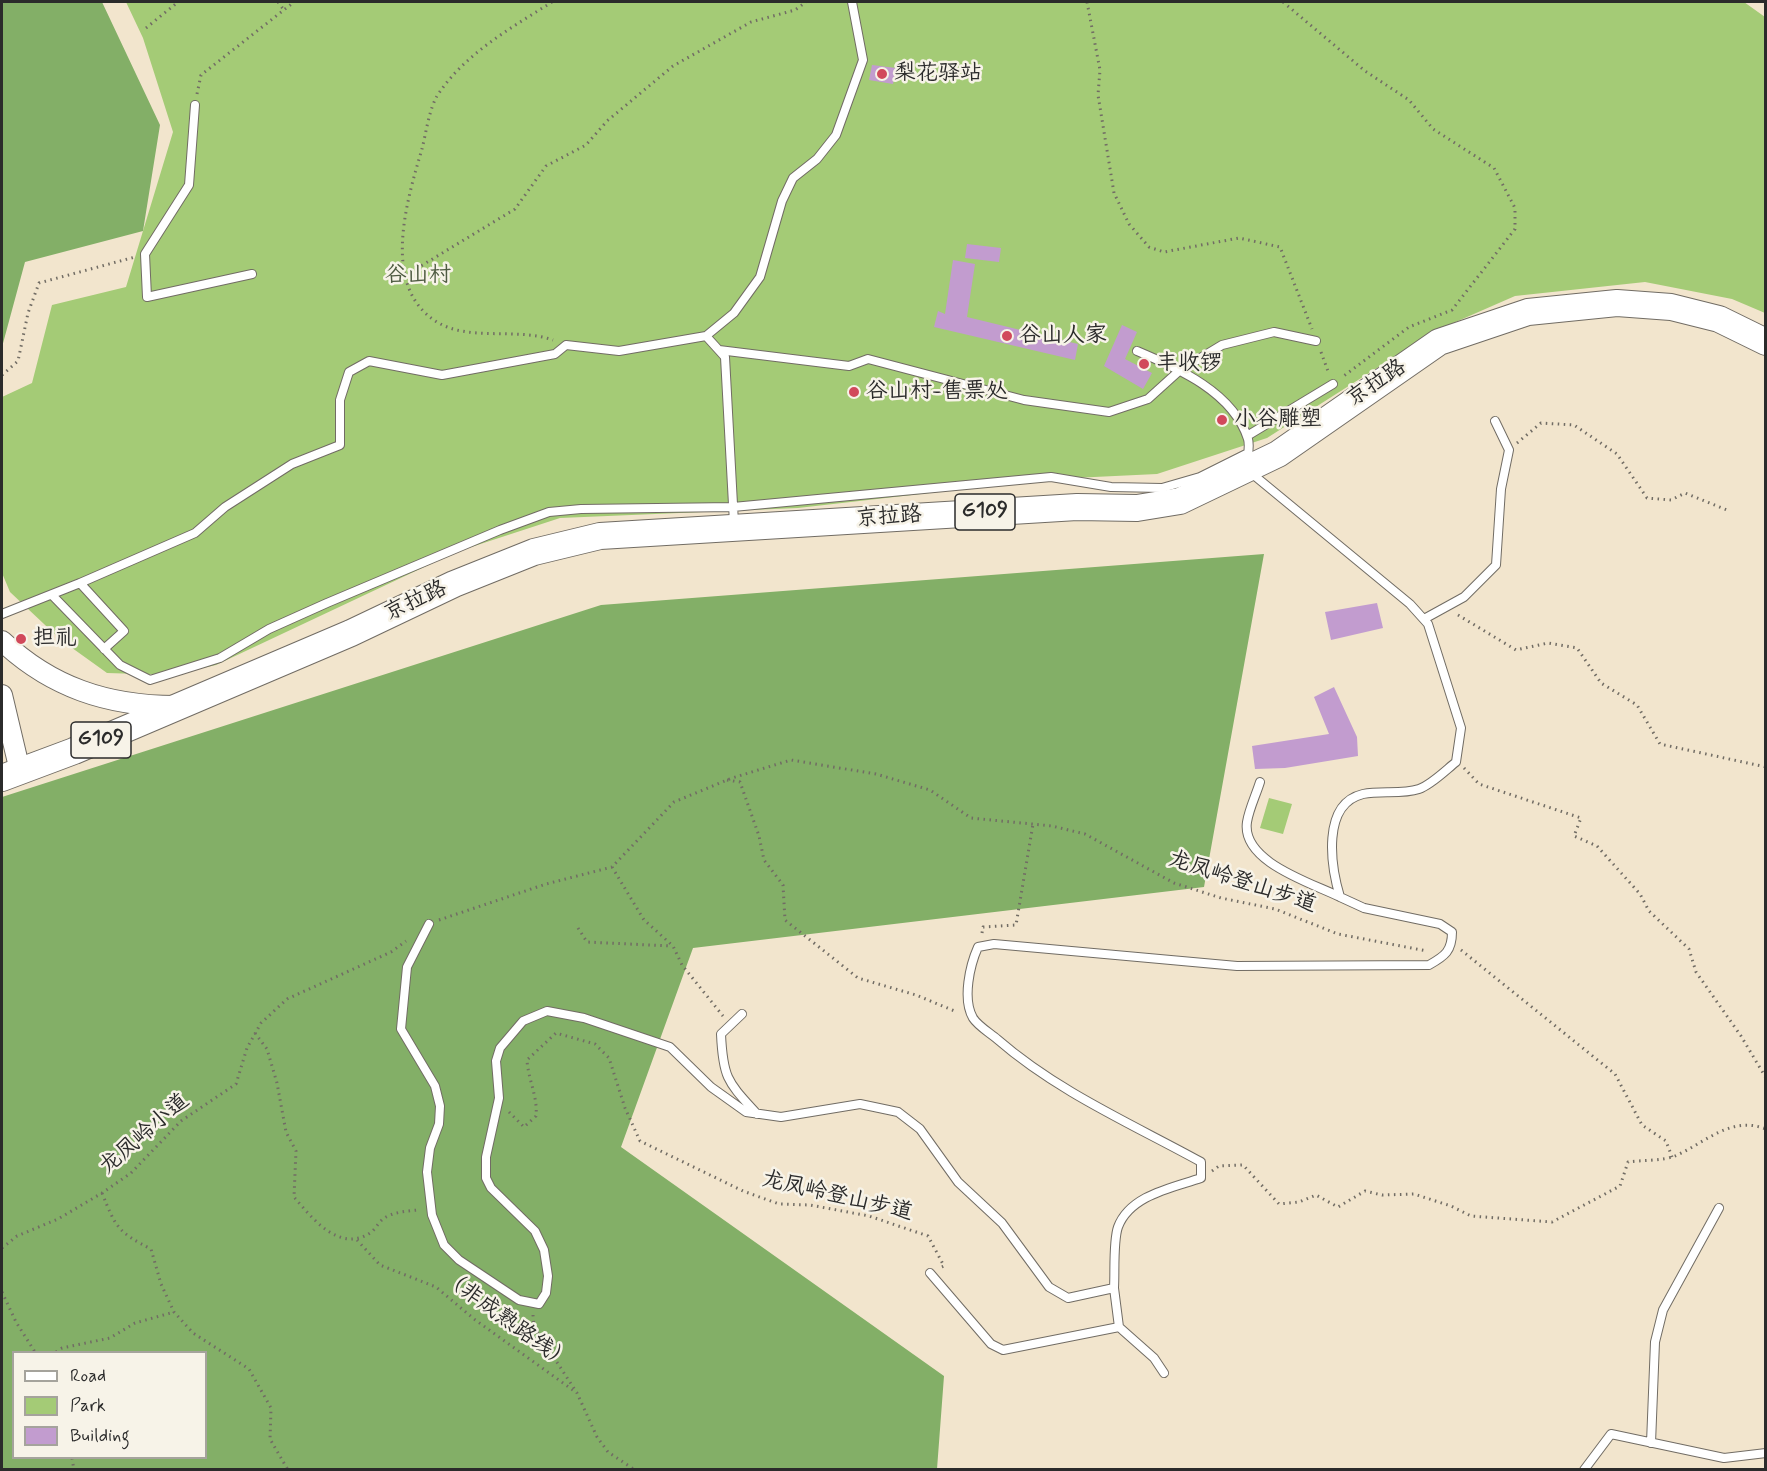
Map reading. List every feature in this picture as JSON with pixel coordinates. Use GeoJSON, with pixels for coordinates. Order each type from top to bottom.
{"type":"FeatureCollection","features":[{"type":"Feature","properties":{"kind":"highway","name":"京拉路"},"geometry":{"type":"LineString","coordinates":[[8,776],[181,706],[351,633],[454,584],[534,552],[600,536],[734,517],[1077,507],[1137,508],[1180,501],[1247,461],[1278,454],[1439,342],[1528,312],[1617,303],[1671,307],[1719,319],[1766,342]]}},
{"type":"Feature","properties":{"kind":"street"},"geometry":{"type":"LineString","coordinates":[[2,641],[46,676],[94,697],[125,703],[181,706]]}},
{"type":"Feature","properties":{"kind":"street"},"geometry":{"type":"LineString","coordinates":[[2,695],[8,776]]}},
{"type":"Feature","properties":{"kind":"lane"},"geometry":{"type":"LineString","coordinates":[[2,614],[52,595],[195,533],[225,507],[292,464],[340,445],[340,400],[349,372],[369,361],[442,375],[555,354],[566,345],[619,351],[706,336],[734,313],[759,277],[782,201],[793,178],[817,159],[836,135],[863,60],[852,2]]}},
{"type":"Feature","properties":{"kind":"lane"},"geometry":{"type":"LineString","coordinates":[[195,105],[189,184],[145,254],[147,297],[252,274]]}},
{"type":"Feature","properties":{"kind":"lane"},"geometry":{"type":"LineString","coordinates":[[719,350],[849,366],[868,359],[1024,400],[1109,411],[1148,399],[1179,372],[1222,345],[1274,332],[1316,341]]}},
{"type":"Feature","properties":{"kind":"lane"},"geometry":{"type":"LineString","coordinates":[[52,595],[120,665],[150,680],[220,658],[269,629],[327,603],[500,530],[549,512],[581,508],[734,517],[725,357],[706,336]]}},
{"type":"Feature","properties":{"kind":"lane"},"geometry":{"type":"LineString","coordinates":[[1137,351],[1220,396],[1236,412],[1247,436],[1247,461],[1410,604],[1428,624],[1461,728],[1456,762],[1420,789],[1365,794],[1352,798],[1341,812],[1332,836],[1330,858],[1340,897]]}},
{"type":"Feature","properties":{"kind":"lane"},"geometry":{"type":"LineString","coordinates":[[1247,436],[1333,384]]}},
{"type":"Feature","properties":{"kind":"lane"},"geometry":{"type":"LineString","coordinates":[[1424,619],[1464,597],[1496,565],[1500,547],[1502,489],[1509,450],[1495,421]]}},
{"type":"Feature","properties":{"kind":"lane"},"geometry":{"type":"LineString","coordinates":[[80,583],[124,632],[104,650]]}},
{"type":"Feature","properties":{"kind":"lane"},"geometry":{"type":"LineString","coordinates":[[1164,1373],[1154,1358],[1119,1327],[1114,1288],[1118,1228],[1129,1210],[1154,1194],[1201,1178],[1201,1162],[1071,1093],[1007,1047],[973,1018],[968,991],[970,965],[978,947],[994,944],[1237,966],[1429,965],[1447,955],[1452,943],[1452,932],[1440,924],[1364,908],[1268,862],[1251,844],[1247,824],[1260,782]]}},
{"type":"Feature","properties":{"kind":"lane"},"geometry":{"type":"LineString","coordinates":[[429,924],[407,967],[401,1029],[435,1086],[440,1106],[439,1124],[430,1148],[427,1172],[432,1215],[444,1245],[459,1260],[519,1300],[539,1304],[546,1293],[548,1276],[544,1250],[535,1231],[491,1188],[486,1178],[486,1157],[499,1098],[496,1061],[500,1048],[523,1021],[547,1011],[584,1018],[670,1047],[711,1087],[747,1112],[781,1117],[860,1104],[898,1112],[920,1129],[958,1182],[1002,1223],[1049,1287],[1068,1298],[1114,1288]]}},
{"type":"Feature","properties":{"kind":"lane"},"geometry":{"type":"LineString","coordinates":[[742,1014],[721,1034],[722,1057],[728,1081],[757,1114]]}},
{"type":"Feature","properties":{"kind":"lane"},"geometry":{"type":"LineString","coordinates":[[1651,1443],[1655,1342],[1663,1310],[1719,1208]]}},
{"type":"Feature","properties":{"kind":"lane"},"geometry":{"type":"LineString","coordinates":[[930,1273],[991,1344],[1003,1350],[1119,1327]]}},
{"type":"Feature","properties":{"kind":"lane"},"geometry":{"type":"LineString","coordinates":[[1584,1470],[1611,1434],[1724,1458],[1766,1453]]}},
{"type":"Feature","properties":{"kind":"path"},"geometry":{"type":"LineString","coordinates":[[147,28],[178,2]]}},
{"type":"Feature","properties":{"kind":"path"},"geometry":{"type":"LineString","coordinates":[[278,2],[284,10]]}},
{"type":"Feature","properties":{"kind":"path"},"geometry":{"type":"LineString","coordinates":[[195,105],[201,75],[294,2]]}},
{"type":"Feature","properties":{"kind":"path"},"geometry":{"type":"LineString","coordinates":[[552,2],[505,32],[462,64],[436,98],[407,201],[402,238],[405,276],[410,293],[422,310],[453,330],[548,339],[566,345]]}},
{"type":"Feature","properties":{"kind":"path"},"geometry":{"type":"LineString","coordinates":[[405,276],[515,209],[546,166],[586,146],[607,121],[672,66],[751,22],[795,10],[806,2]]}},
{"type":"Feature","properties":{"kind":"path"},"geometry":{"type":"LineString","coordinates":[[1087,2],[1100,70],[1098,95],[1114,193],[1129,225],[1149,247],[1164,252],[1239,238],[1280,247],[1333,384],[1409,327],[1452,310],[1515,229],[1515,208],[1494,168],[1433,129],[1409,100],[1365,71],[1283,2]]}},
{"type":"Feature","properties":{"kind":"path"},"geometry":{"type":"LineString","coordinates":[[2,375],[18,361],[28,313],[39,283],[145,254]]}},
{"type":"Feature","properties":{"kind":"path"},"geometry":{"type":"LineString","coordinates":[[1509,450],[1541,423],[1574,425],[1617,454],[1647,498],[1671,500],[1685,493],[1727,510]]}},
{"type":"Feature","properties":{"kind":"path"},"geometry":{"type":"LineString","coordinates":[[1446,608],[1516,650],[1548,644],[1577,648],[1601,683],[1637,705],[1660,744],[1766,767]]}},
{"type":"Feature","properties":{"kind":"path","name":"龙凤岭登山步道"},"geometry":{"type":"LineString","coordinates":[[612,867],[674,802],[726,780],[791,760],[876,774],[930,790],[971,818],[1034,824],[1085,834],[1174,883],[1221,898],[1275,909],[1338,933],[1447,955]]}},
{"type":"Feature","properties":{"kind":"path"},"geometry":{"type":"LineString","coordinates":[[1456,762],[1479,784],[1581,818],[1574,836],[1597,846],[1640,894],[1649,911],[1689,950],[1696,972],[1741,1036],[1766,1078]]}},
{"type":"Feature","properties":{"kind":"path"},"geometry":{"type":"LineString","coordinates":[[726,780],[740,782],[759,836],[764,861],[783,885],[784,920],[858,978],[916,996],[973,1018]]}},
{"type":"Feature","properties":{"kind":"path"},"geometry":{"type":"LineString","coordinates":[[978,947],[984,927],[1016,925],[1034,824]]}},
{"type":"Feature","properties":{"kind":"path"},"geometry":{"type":"LineString","coordinates":[[429,924],[546,884],[612,867],[644,920],[672,946],[682,965],[730,1025]]}},
{"type":"Feature","properties":{"kind":"path","name":"龙凤岭小道"},"geometry":{"type":"LineString","coordinates":[[2,1248],[17,1236],[58,1220],[131,1173],[181,1121],[236,1084],[247,1048],[261,1023],[287,999],[391,952],[429,924]]}},
{"type":"Feature","properties":{"kind":"path"},"geometry":{"type":"LineString","coordinates":[[578,928],[587,942],[672,946]]}},
{"type":"Feature","properties":{"kind":"path"},"geometry":{"type":"LineString","coordinates":[[1452,943],[1615,1074],[1642,1125],[1666,1141],[1672,1157]]}},
{"type":"Feature","properties":{"kind":"path"},"geometry":{"type":"LineString","coordinates":[[255,1033],[267,1049],[277,1083],[286,1132],[296,1151],[294,1197],[313,1220],[335,1236],[357,1239],[372,1233],[384,1218],[401,1212],[418,1210],[432,1215]]}},
{"type":"Feature","properties":{"kind":"path","name":"龙凤岭登山步道"},"geometry":{"type":"LineString","coordinates":[[499,1098],[512,1117],[524,1127],[536,1116],[537,1106],[527,1060],[556,1033],[595,1044],[609,1058],[625,1108],[640,1141],[743,1191],[779,1204],[810,1205],[869,1216],[928,1236],[944,1266],[930,1273]]}},
{"type":"Feature","properties":{"kind":"path"},"geometry":{"type":"LineString","coordinates":[[1201,1178],[1219,1166],[1243,1165],[1279,1204],[1299,1202],[1317,1195],[1338,1207],[1365,1191],[1382,1195],[1414,1194],[1451,1206],[1471,1216],[1552,1222],[1620,1186],[1628,1162],[1672,1157],[1726,1127],[1755,1125],[1766,1129]]}},
{"type":"Feature","properties":{"kind":"path"},"geometry":{"type":"LineString","coordinates":[[102,1193],[113,1220],[123,1234],[151,1249],[161,1284],[174,1312],[193,1333],[249,1369],[271,1408],[270,1439],[288,1470]]}},
{"type":"Feature","properties":{"kind":"path","name":"（非成熟路线）"},"geometry":{"type":"LineString","coordinates":[[357,1239],[380,1265],[436,1287],[474,1319],[577,1393]]}},
{"type":"Feature","properties":{"kind":"path"},"geometry":{"type":"LineString","coordinates":[[2,1292],[15,1322],[34,1351]]}},
{"type":"Feature","properties":{"kind":"path"},"geometry":{"type":"LineString","coordinates":[[532,1303],[534,1327],[577,1393],[597,1437],[608,1452],[635,1470]]}},
{"type":"Feature","properties":{"kind":"path"},"geometry":{"type":"LineString","coordinates":[[62,1351],[110,1338],[135,1323],[174,1312]]}},
{"type":"Feature","properties":{"kind":"green space"},"geometry":{"type":"Polygon","coordinates":[[[2,2],[102,2],[160,125],[143,231],[25,262],[2,347],[2,2]]]}},
{"type":"Feature","properties":{"kind":"green space","name":"谷山村"},"geometry":{"type":"Polygon","coordinates":[[[126,2],[1744,2],[1765,17],[1765,313],[1732,299],[1645,282],[1515,296],[1435,331],[1267,438],[1157,474],[1052,479],[798,508],[560,518],[456,552],[216,665],[172,675],[107,673],[61,640],[10,592],[2,573],[2,397],[32,383],[52,305],[126,287],[173,132],[143,38],[126,2]]]}},
{"type":"Feature","properties":{"kind":"green space"},"geometry":{"type":"Polygon","coordinates":[[[1264,554],[1204,887],[693,948],[621,1147],[944,1376],[937,1469],[2,1469],[2,797],[601,605],[1264,554]]]}},
{"type":"Feature","properties":{"kind":"green space"},"geometry":{"type":"Polygon","coordinates":[[[1269,798],[1292,804],[1283,834],[1260,828],[1269,798]]]}},
{"type":"Feature","properties":{"kind":"building","name":"梨花驿站"},"geometry":{"type":"Polygon","coordinates":[[[872,65],[896,68],[893,84],[869,80],[872,65]]]}},
{"type":"Feature","properties":{"kind":"building"},"geometry":{"type":"Polygon","coordinates":[[[967,244],[1001,248],[999,262],[965,258],[967,244]]]}},
{"type":"Feature","properties":{"kind":"building","name":"谷山人家"},"geometry":{"type":"Polygon","coordinates":[[[953,260],[975,264],[967,317],[1078,344],[1075,360],[934,327],[938,311],[945,314],[953,260]]]}},
{"type":"Feature","properties":{"kind":"building"},"geometry":{"type":"Polygon","coordinates":[[[1122,325],[1137,332],[1125,359],[1152,373],[1143,389],[1104,366],[1122,325]]]}},
{"type":"Feature","properties":{"kind":"building"},"geometry":{"type":"Polygon","coordinates":[[[1377,603],[1383,628],[1331,640],[1325,612],[1377,603]]]}},
{"type":"Feature","properties":{"kind":"building"},"geometry":{"type":"Polygon","coordinates":[[[1334,687],[1357,737],[1358,756],[1285,768],[1255,769],[1252,746],[1329,734],[1314,697],[1334,687]]]}},
{"type":"Feature","properties":{"kind":"place","name":"梨花驿站"},"geometry":{"type":"Point","coordinates":[882,74]}},
{"type":"Feature","properties":{"kind":"place","name":"谷山人家"},"geometry":{"type":"Point","coordinates":[1007,336]}},
{"type":"Feature","properties":{"kind":"place","name":"丰收锣"},"geometry":{"type":"Point","coordinates":[1144,364]}},
{"type":"Feature","properties":{"kind":"place","name":"谷山村-售票处"},"geometry":{"type":"Point","coordinates":[854,392]}},
{"type":"Feature","properties":{"kind":"place","name":"小谷雕塑"},"geometry":{"type":"Point","coordinates":[1222,420]}},
{"type":"Feature","properties":{"kind":"place","name":"担礼"},"geometry":{"type":"Point","coordinates":[21,639]}}]}
